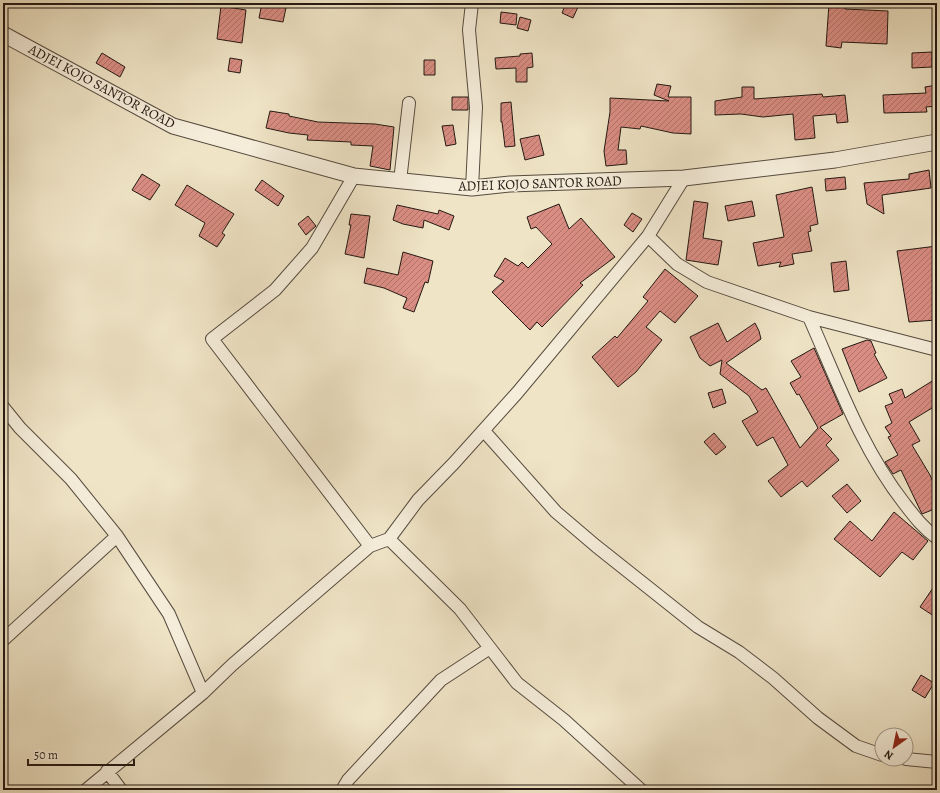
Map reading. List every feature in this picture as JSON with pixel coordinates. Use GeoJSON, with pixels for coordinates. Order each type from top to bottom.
{"type":"FeatureCollection","features":[{"type":"Feature","properties":{"kind":"street"},"geometry":{"type":"LineString","coordinates":[[472,3],[470,30],[476,107],[472,188]]}},
{"type":"Feature","properties":{"kind":"street","name":"ADJEI KOJO SANTOR ROAD"},"geometry":{"type":"LineString","coordinates":[[3,34],[173,126],[354,176],[472,188],[510,184],[684,178],[835,160],[937,142]]}},
{"type":"Feature","properties":{"kind":"street"},"geometry":{"type":"LineString","coordinates":[[400,181],[409,103]]}},
{"type":"Feature","properties":{"kind":"street"},"geometry":{"type":"LineString","coordinates":[[354,176],[312,248],[275,290],[212,339],[370,546]]}},
{"type":"Feature","properties":{"kind":"street"},"geometry":{"type":"LineString","coordinates":[[86,790],[203,693],[232,665],[370,546],[389,539],[418,500],[484,431],[648,236],[684,178]]}},
{"type":"Feature","properties":{"kind":"street"},"geometry":{"type":"LineString","coordinates":[[648,236],[677,264],[707,282],[808,317],[937,350]]}},
{"type":"Feature","properties":{"kind":"street"},"geometry":{"type":"LineString","coordinates":[[808,317],[859,429],[885,478],[924,528],[937,538]]}},
{"type":"Feature","properties":{"kind":"street"},"geometry":{"type":"LineString","coordinates":[[3,407],[20,428],[71,480],[117,536],[169,614],[203,693]]}},
{"type":"Feature","properties":{"kind":"street"},"geometry":{"type":"LineString","coordinates":[[484,431],[556,512],[596,546],[698,627],[739,652],[773,678],[818,718],[856,746],[874,752]]}},
{"type":"Feature","properties":{"kind":"street"},"geometry":{"type":"LineString","coordinates":[[3,640],[117,536]]}},
{"type":"Feature","properties":{"kind":"street"},"geometry":{"type":"LineString","coordinates":[[389,539],[460,610],[517,683],[564,720],[641,790]]}},
{"type":"Feature","properties":{"kind":"street"},"geometry":{"type":"LineString","coordinates":[[342,790],[353,775],[441,680],[490,648]]}},
{"type":"Feature","properties":{"kind":"street"},"geometry":{"type":"LineString","coordinates":[[914,759],[937,762]]}},
{"type":"Feature","properties":{"kind":"street"},"geometry":{"type":"LineString","coordinates":[[108,771],[121,790]]}},
{"type":"Feature","properties":{"kind":"building"},"geometry":{"type":"Polygon","coordinates":[[[262,3],[287,3],[283,22],[259,18],[262,3]]]}},
{"type":"Feature","properties":{"kind":"building"},"geometry":{"type":"Polygon","coordinates":[[[566,3],[578,7],[573,18],[562,13],[566,3]]]}},
{"type":"Feature","properties":{"kind":"building"},"geometry":{"type":"Polygon","coordinates":[[[829,4],[845,5],[845,9],[888,11],[887,44],[842,42],[841,48],[826,46],[829,4]]]}},
{"type":"Feature","properties":{"kind":"building"},"geometry":{"type":"Polygon","coordinates":[[[221,6],[246,10],[242,43],[217,39],[221,6]]]}},
{"type":"Feature","properties":{"kind":"building"},"geometry":{"type":"Polygon","coordinates":[[[501,12],[517,14],[516,25],[500,23],[501,12]]]}},
{"type":"Feature","properties":{"kind":"building"},"geometry":{"type":"Polygon","coordinates":[[[520,17],[531,20],[528,31],[517,28],[520,17]]]}},
{"type":"Feature","properties":{"kind":"building"},"geometry":{"type":"Polygon","coordinates":[[[932,52],[932,67],[912,68],[912,53],[932,52]]]}},
{"type":"Feature","properties":{"kind":"building"},"geometry":{"type":"Polygon","coordinates":[[[102,53],[125,67],[120,77],[96,63],[102,53]]]}},
{"type":"Feature","properties":{"kind":"building"},"geometry":{"type":"Polygon","coordinates":[[[532,53],[533,67],[527,68],[527,82],[516,82],[516,68],[496,69],[495,58],[520,56],[520,54],[532,53]]]}},
{"type":"Feature","properties":{"kind":"building"},"geometry":{"type":"Polygon","coordinates":[[[230,58],[242,60],[240,73],[228,71],[230,58]]]}},
{"type":"Feature","properties":{"kind":"building"},"geometry":{"type":"Polygon","coordinates":[[[424,60],[435,60],[435,75],[424,75],[424,60]]]}},
{"type":"Feature","properties":{"kind":"building"},"geometry":{"type":"Polygon","coordinates":[[[657,84],[671,86],[668,97],[691,97],[691,134],[673,133],[641,126],[640,129],[621,127],[618,150],[626,150],[627,164],[606,166],[604,151],[610,112],[610,98],[669,101],[654,95],[657,84]]]}},
{"type":"Feature","properties":{"kind":"building"},"geometry":{"type":"Polygon","coordinates":[[[937,85],[937,106],[926,107],[927,112],[884,113],[883,95],[926,93],[925,87],[937,85]]]}},
{"type":"Feature","properties":{"kind":"building"},"geometry":{"type":"Polygon","coordinates":[[[742,87],[754,87],[754,99],[822,94],[823,97],[845,95],[848,122],[837,123],[836,114],[813,116],[815,138],[795,140],[793,114],[763,117],[741,114],[715,115],[715,101],[742,97],[742,87]]]}},
{"type":"Feature","properties":{"kind":"building"},"geometry":{"type":"Polygon","coordinates":[[[452,97],[468,97],[468,110],[452,110],[452,97]]]}},
{"type":"Feature","properties":{"kind":"building"},"geometry":{"type":"Polygon","coordinates":[[[511,102],[515,146],[505,147],[501,122],[501,103],[511,102]]]}},
{"type":"Feature","properties":{"kind":"building"},"geometry":{"type":"Polygon","coordinates":[[[270,111],[289,114],[289,116],[318,122],[375,124],[394,127],[390,170],[370,166],[373,146],[351,145],[351,142],[307,140],[308,135],[266,128],[270,111]]]}},
{"type":"Feature","properties":{"kind":"building"},"geometry":{"type":"Polygon","coordinates":[[[453,125],[456,144],[446,146],[442,126],[453,125]]]}},
{"type":"Feature","properties":{"kind":"building"},"geometry":{"type":"Polygon","coordinates":[[[539,135],[544,155],[525,160],[520,139],[539,135]]]}},
{"type":"Feature","properties":{"kind":"building"},"geometry":{"type":"Polygon","coordinates":[[[929,170],[931,188],[882,195],[884,214],[867,204],[864,183],[909,179],[909,174],[929,170]]]}},
{"type":"Feature","properties":{"kind":"building"},"geometry":{"type":"Polygon","coordinates":[[[142,174],[160,185],[150,200],[132,190],[142,174]]]}},
{"type":"Feature","properties":{"kind":"building"},"geometry":{"type":"Polygon","coordinates":[[[845,177],[846,189],[826,191],[825,179],[845,177]]]}},
{"type":"Feature","properties":{"kind":"building"},"geometry":{"type":"Polygon","coordinates":[[[262,180],[284,196],[278,206],[255,190],[262,180]]]}},
{"type":"Feature","properties":{"kind":"building"},"geometry":{"type":"Polygon","coordinates":[[[187,185],[234,214],[222,233],[225,235],[217,247],[199,236],[205,223],[175,205],[187,185]]]}},
{"type":"Feature","properties":{"kind":"building"},"geometry":{"type":"Polygon","coordinates":[[[812,187],[818,224],[810,226],[811,231],[808,232],[812,251],[792,254],[794,264],[779,267],[781,262],[758,266],[753,243],[784,237],[776,195],[812,187]]]}},
{"type":"Feature","properties":{"kind":"building"},"geometry":{"type":"Polygon","coordinates":[[[694,201],[708,203],[703,238],[722,241],[718,265],[686,260],[694,201]]]}},
{"type":"Feature","properties":{"kind":"building"},"geometry":{"type":"Polygon","coordinates":[[[752,201],[755,216],[728,221],[725,206],[752,201]]]}},
{"type":"Feature","properties":{"kind":"building"},"geometry":{"type":"Polygon","coordinates":[[[559,204],[569,229],[581,218],[615,257],[580,283],[583,285],[542,327],[537,322],[530,330],[492,292],[504,281],[494,276],[505,258],[518,266],[522,262],[528,268],[552,244],[536,227],[531,229],[527,217],[559,204]]]}},
{"type":"Feature","properties":{"kind":"building"},"geometry":{"type":"Polygon","coordinates":[[[397,205],[438,214],[439,210],[454,216],[449,230],[424,220],[423,228],[403,224],[393,220],[397,205]]]}},
{"type":"Feature","properties":{"kind":"building"},"geometry":{"type":"Polygon","coordinates":[[[632,213],[642,219],[633,232],[624,225],[632,213]]]}},
{"type":"Feature","properties":{"kind":"building"},"geometry":{"type":"Polygon","coordinates":[[[351,214],[370,216],[364,258],[345,254],[351,225],[349,225],[351,214]]]}},
{"type":"Feature","properties":{"kind":"building"},"geometry":{"type":"Polygon","coordinates":[[[308,216],[316,226],[306,235],[298,224],[308,216]]]}},
{"type":"Feature","properties":{"kind":"building"},"geometry":{"type":"Polygon","coordinates":[[[937,246],[936,320],[909,322],[897,251],[937,246]]]}},
{"type":"Feature","properties":{"kind":"building"},"geometry":{"type":"Polygon","coordinates":[[[403,252],[433,261],[428,283],[425,282],[414,312],[403,308],[407,298],[384,288],[364,283],[367,268],[398,275],[403,252]]]}},
{"type":"Feature","properties":{"kind":"building"},"geometry":{"type":"Polygon","coordinates":[[[846,261],[849,290],[834,292],[831,263],[846,261]]]}},
{"type":"Feature","properties":{"kind":"building"},"geometry":{"type":"Polygon","coordinates":[[[665,269],[698,296],[675,323],[660,311],[646,327],[662,340],[636,372],[618,387],[592,357],[615,336],[617,338],[648,301],[643,297],[665,269]]]}},
{"type":"Feature","properties":{"kind":"building"},"geometry":{"type":"Polygon","coordinates":[[[718,323],[727,342],[755,323],[761,339],[726,363],[762,390],[766,388],[800,448],[818,428],[799,394],[797,395],[790,383],[801,377],[791,361],[814,348],[843,414],[820,427],[832,439],[826,445],[839,460],[807,487],[802,481],[781,497],[768,481],[788,465],[773,437],[757,446],[742,421],[758,412],[749,396],[720,374],[722,360],[710,366],[700,358],[690,337],[718,323]]]}},
{"type":"Feature","properties":{"kind":"building"},"geometry":{"type":"Polygon","coordinates":[[[867,340],[871,341],[876,353],[874,354],[887,378],[859,392],[842,349],[867,340]]]}},
{"type":"Feature","properties":{"kind":"building"},"geometry":{"type":"Polygon","coordinates":[[[937,378],[937,405],[909,422],[920,441],[912,445],[930,475],[937,492],[937,508],[922,514],[901,470],[893,474],[885,462],[898,455],[888,437],[891,436],[885,427],[892,423],[885,406],[893,403],[889,394],[902,389],[905,398],[937,378]]]}},
{"type":"Feature","properties":{"kind":"building"},"geometry":{"type":"Polygon","coordinates":[[[722,389],[726,403],[713,408],[708,393],[722,389]]]}},
{"type":"Feature","properties":{"kind":"building"},"geometry":{"type":"Polygon","coordinates":[[[714,433],[726,447],[716,455],[704,442],[714,433]]]}},
{"type":"Feature","properties":{"kind":"building"},"geometry":{"type":"Polygon","coordinates":[[[847,484],[861,501],[847,513],[832,496],[847,484]]]}},
{"type":"Feature","properties":{"kind":"building"},"geometry":{"type":"Polygon","coordinates":[[[894,512],[928,541],[913,560],[902,552],[880,577],[834,539],[850,521],[872,541],[894,512]]]}},
{"type":"Feature","properties":{"kind":"building"},"geometry":{"type":"Polygon","coordinates":[[[937,582],[937,618],[920,607],[937,582]]]}},
{"type":"Feature","properties":{"kind":"building"},"geometry":{"type":"Polygon","coordinates":[[[921,675],[934,683],[925,698],[912,690],[921,675]]]}}]}
